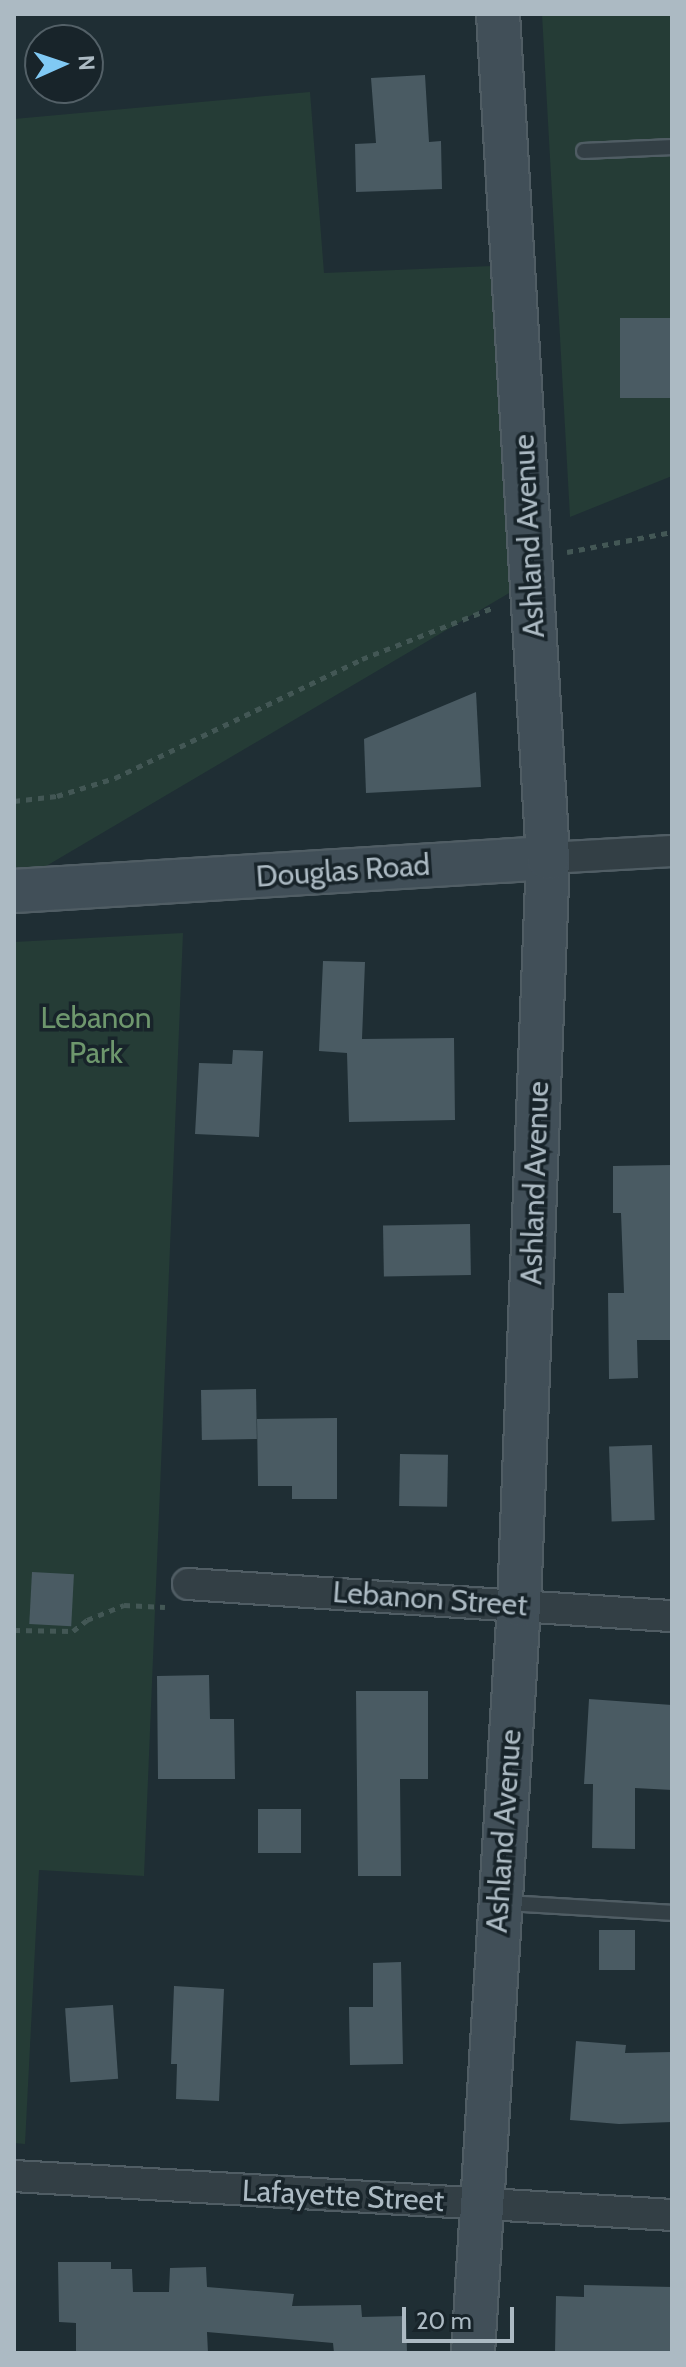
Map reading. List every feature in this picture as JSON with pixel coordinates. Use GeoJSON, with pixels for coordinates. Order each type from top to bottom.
{"type":"FeatureCollection","features":[{"type":"Feature","properties":{"kind":"street","name":"Ashland Avenue"},"geometry":{"type":"LineString","coordinates":[[473,2353],[519,1605],[548,858],[498,14]]}},
{"type":"Feature","properties":{"kind":"street","name":"Douglas Road"},"geometry":{"type":"LineString","coordinates":[[14,891],[672,851]]}},
{"type":"Feature","properties":{"kind":"street","name":"Lebanon Street"},"geometry":{"type":"LineString","coordinates":[[183,1596],[519,1605],[672,1616]]}},
{"type":"Feature","properties":{"kind":"street","name":"Lafayette Street"},"geometry":{"type":"LineString","coordinates":[[14,2176],[672,2215]]}},
{"type":"Feature","properties":{"kind":"lane"},"geometry":{"type":"LineString","coordinates":[[584,151],[672,147]]}},
{"type":"Feature","properties":{"kind":"lane"},"geometry":{"type":"LineString","coordinates":[[500,1903],[672,1913]]}},
{"type":"Feature","properties":{"kind":"path"},"geometry":{"type":"LineString","coordinates":[[568,552],[672,532]]}},
{"type":"Feature","properties":{"kind":"path"},"geometry":{"type":"LineString","coordinates":[[14,801],[57,796],[115,778],[362,659],[499,604]]}},
{"type":"Feature","properties":{"kind":"path"},"geometry":{"type":"LineString","coordinates":[[14,1630],[73,1631],[87,1620],[124,1605],[183,1596]]}},
{"type":"Feature","properties":{"kind":"green space"},"geometry":{"type":"Polygon","coordinates":[[[542,14],[672,14],[672,476],[570,517],[542,14]]]}},
{"type":"Feature","properties":{"kind":"green space"},"geometry":{"type":"Polygon","coordinates":[[[310,92],[324,273],[513,265],[531,580],[14,885],[14,119],[310,92]]]}},
{"type":"Feature","properties":{"kind":"green space","name":"Lebanon Park"},"geometry":{"type":"Polygon","coordinates":[[[183,933],[144,1876],[39,1870],[25,2144],[14,2143],[14,942],[183,933]]]}},
{"type":"Feature","properties":{"kind":"building"},"geometry":{"type":"Polygon","coordinates":[[[425,75],[429,142],[441,141],[442,189],[356,192],[355,144],[376,143],[371,78],[425,75]]]}},
{"type":"Feature","properties":{"kind":"building"},"geometry":{"type":"Polygon","coordinates":[[[620,318],[672,318],[672,398],[620,398],[620,318]]]}},
{"type":"Feature","properties":{"kind":"building"},"geometry":{"type":"Polygon","coordinates":[[[476,692],[481,787],[366,793],[364,739],[476,692]]]}},
{"type":"Feature","properties":{"kind":"building"},"geometry":{"type":"Polygon","coordinates":[[[323,961],[365,962],[362,1039],[454,1038],[455,1120],[349,1122],[347,1053],[319,1051],[323,961]]]}},
{"type":"Feature","properties":{"kind":"building"},"geometry":{"type":"Polygon","coordinates":[[[233,1050],[263,1051],[259,1137],[195,1134],[199,1063],[232,1064],[233,1050]]]}},
{"type":"Feature","properties":{"kind":"building"},"geometry":{"type":"Polygon","coordinates":[[[672,1165],[672,1340],[637,1340],[638,1378],[609,1379],[608,1293],[624,1293],[621,1213],[613,1213],[613,1166],[672,1165]]]}},
{"type":"Feature","properties":{"kind":"building"},"geometry":{"type":"Polygon","coordinates":[[[470,1224],[471,1275],[384,1277],[383,1226],[470,1224]]]}},
{"type":"Feature","properties":{"kind":"building"},"geometry":{"type":"Polygon","coordinates":[[[256,1389],[257,1439],[202,1440],[201,1390],[256,1389]]]}},
{"type":"Feature","properties":{"kind":"building"},"geometry":{"type":"Polygon","coordinates":[[[337,1418],[337,1499],[292,1499],[292,1486],[258,1486],[257,1419],[337,1418]]]}},
{"type":"Feature","properties":{"kind":"building"},"geometry":{"type":"Polygon","coordinates":[[[652,1445],[655,1520],[612,1521],[609,1447],[652,1445]]]}},
{"type":"Feature","properties":{"kind":"building"},"geometry":{"type":"Polygon","coordinates":[[[400,1454],[448,1455],[447,1507],[399,1506],[400,1454]]]}},
{"type":"Feature","properties":{"kind":"building"},"geometry":{"type":"Polygon","coordinates":[[[32,1572],[74,1574],[71,1626],[29,1624],[32,1572]]]}},
{"type":"Feature","properties":{"kind":"building"},"geometry":{"type":"Polygon","coordinates":[[[209,1675],[210,1719],[234,1719],[235,1779],[158,1779],[157,1676],[209,1675]]]}},
{"type":"Feature","properties":{"kind":"building"},"geometry":{"type":"Polygon","coordinates":[[[356,1691],[428,1691],[428,1779],[400,1779],[401,1876],[358,1876],[356,1691]]]}},
{"type":"Feature","properties":{"kind":"building"},"geometry":{"type":"Polygon","coordinates":[[[589,1699],[672,1705],[672,1790],[635,1788],[635,1849],[592,1848],[593,1784],[584,1784],[589,1699]]]}},
{"type":"Feature","properties":{"kind":"building"},"geometry":{"type":"Polygon","coordinates":[[[258,1809],[301,1809],[301,1853],[258,1853],[258,1809]]]}},
{"type":"Feature","properties":{"kind":"building"},"geometry":{"type":"Polygon","coordinates":[[[599,1930],[635,1930],[635,1970],[599,1970],[599,1930]]]}},
{"type":"Feature","properties":{"kind":"building"},"geometry":{"type":"Polygon","coordinates":[[[401,1962],[403,2064],[350,2065],[349,2007],[373,2007],[373,1963],[401,1962]]]}},
{"type":"Feature","properties":{"kind":"building"},"geometry":{"type":"Polygon","coordinates":[[[174,1986],[224,1989],[219,2101],[176,2099],[177,2064],[171,2064],[174,1986]]]}},
{"type":"Feature","properties":{"kind":"building"},"geometry":{"type":"Polygon","coordinates":[[[113,2005],[118,2079],[70,2082],[65,2008],[113,2005]]]}},
{"type":"Feature","properties":{"kind":"building"},"geometry":{"type":"Polygon","coordinates":[[[576,2041],[626,2045],[625,2053],[672,2052],[672,2122],[619,2124],[570,2120],[576,2041]]]}},
{"type":"Feature","properties":{"kind":"building"},"geometry":{"type":"Polygon","coordinates":[[[58,2262],[111,2262],[111,2269],[132,2269],[133,2292],[169,2292],[170,2268],[206,2267],[207,2287],[294,2294],[292,2306],[361,2305],[362,2317],[406,2316],[407,2353],[334,2353],[333,2343],[207,2332],[208,2353],[76,2353],[76,2323],[59,2322],[58,2262]]]}},
{"type":"Feature","properties":{"kind":"building"},"geometry":{"type":"Polygon","coordinates":[[[584,2285],[672,2287],[672,2353],[555,2353],[556,2296],[584,2297],[584,2285]]]}}]}
